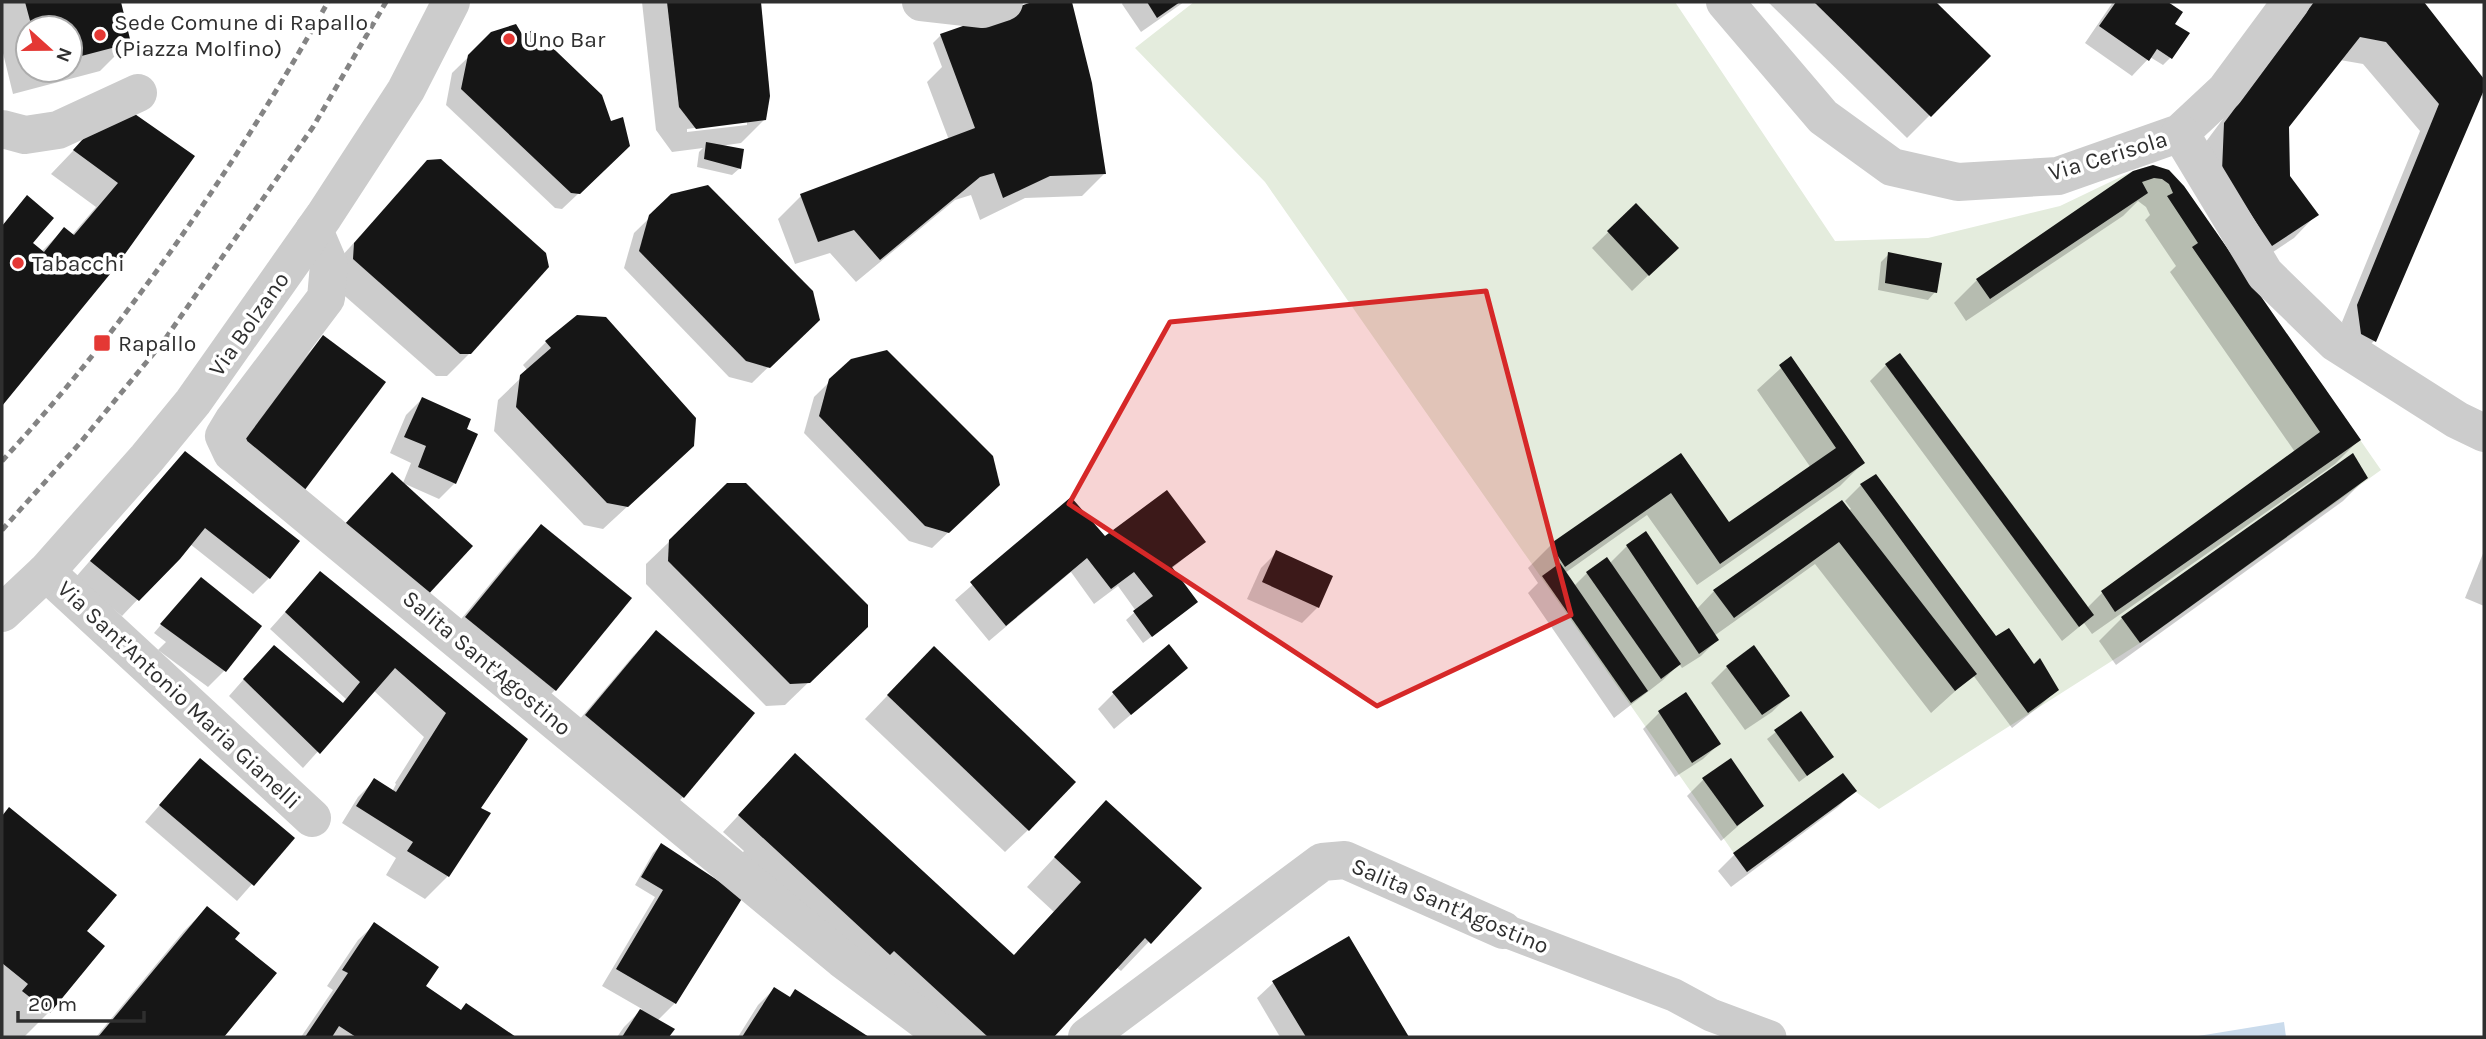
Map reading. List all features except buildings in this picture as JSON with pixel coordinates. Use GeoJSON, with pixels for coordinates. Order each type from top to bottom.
{"type":"FeatureCollection","features":[{"type":"Feature","properties":{"kind":"street","name":"Via Bolzano"},"geometry":{"type":"LineString","coordinates":[[2,613],[46,572],[181,419],[314,230],[406,90],[451,2]]}},
{"type":"Feature","properties":{"kind":"street"},"geometry":{"type":"LineString","coordinates":[[921,2],[983,9],[1004,2]]}},
{"type":"Feature","properties":{"kind":"street","name":"Via Cerisola"},"geometry":{"type":"LineString","coordinates":[[1725,2],[1823,117],[1892,167],[1958,182],[2058,176],[2180,133],[2225,91],[2291,2]]}},
{"type":"Feature","properties":{"kind":"street"},"geometry":{"type":"LineString","coordinates":[[2,129],[24,135],[58,130],[138,93]]}},
{"type":"Feature","properties":{"kind":"street"},"geometry":{"type":"LineString","coordinates":[[2180,133],[2265,274],[2336,343],[2457,420],[2484,433]]}},
{"type":"Feature","properties":{"kind":"street","name":"Salita Sant'Agostino"},"geometry":{"type":"LineString","coordinates":[[314,230],[329,265],[327,298],[233,421],[224,436],[232,453],[842,959],[946,1037]]}},
{"type":"Feature","properties":{"kind":"street","name":"Via Sant'Antonio Maria Gianelli"},"geometry":{"type":"LineString","coordinates":[[46,572],[312,818]]}},
{"type":"Feature","properties":{"kind":"street","name":"Salita Sant'Agostino"},"geometry":{"type":"LineString","coordinates":[[1087,1037],[1322,862],[1345,860],[1503,930],[1674,995],[1712,1015],[1770,1037]]}},
{"type":"Feature","properties":{"kind":"highlighted area"},"geometry":{"type":"Polygon","coordinates":[[[1486,291],[1571,615],[1377,706],[1069,504],[1170,322],[1486,291]]]}},
{"type":"Feature","properties":{"kind":"green space"},"geometry":{"type":"Polygon","coordinates":[[[1194,2],[1675,2],[1835,241],[1928,238],[2060,206],[2133,171],[2153,165],[2169,170],[2184,186],[2381,470],[2140,643],[1879,809],[1856,792],[1747,872],[1265,182],[1135,48],[1194,2]]]}},
{"type":"Feature","properties":{"kind":"water"},"geometry":{"type":"Polygon","coordinates":[[[2284,1022],[2286,1037],[2192,1037],[2284,1022]]]}},
{"type":"Feature","properties":{"kind":"railway"},"geometry":{"type":"LineString","coordinates":[[2,461],[94,354],[178,241],[256,123],[328,2]]}},
{"type":"Feature","properties":{"kind":"railway"},"geometry":{"type":"LineString","coordinates":[[2,530],[80,443],[163,342],[313,127],[386,2]]}},
{"type":"Feature","properties":{"kind":"place","name":"Sede Comune di Rapallo (Piazza Molfino)"},"geometry":{"type":"Point","coordinates":[100,35]}},
{"type":"Feature","properties":{"kind":"place","name":"Uno Bar"},"geometry":{"type":"Point","coordinates":[509,39]}},
{"type":"Feature","properties":{"kind":"place","name":"Tabacchi"},"geometry":{"type":"Point","coordinates":[18,263]}},
{"type":"Feature","properties":{"kind":"place","name":"Rapallo"},"geometry":{"type":"Point","coordinates":[102,343]}}]}
